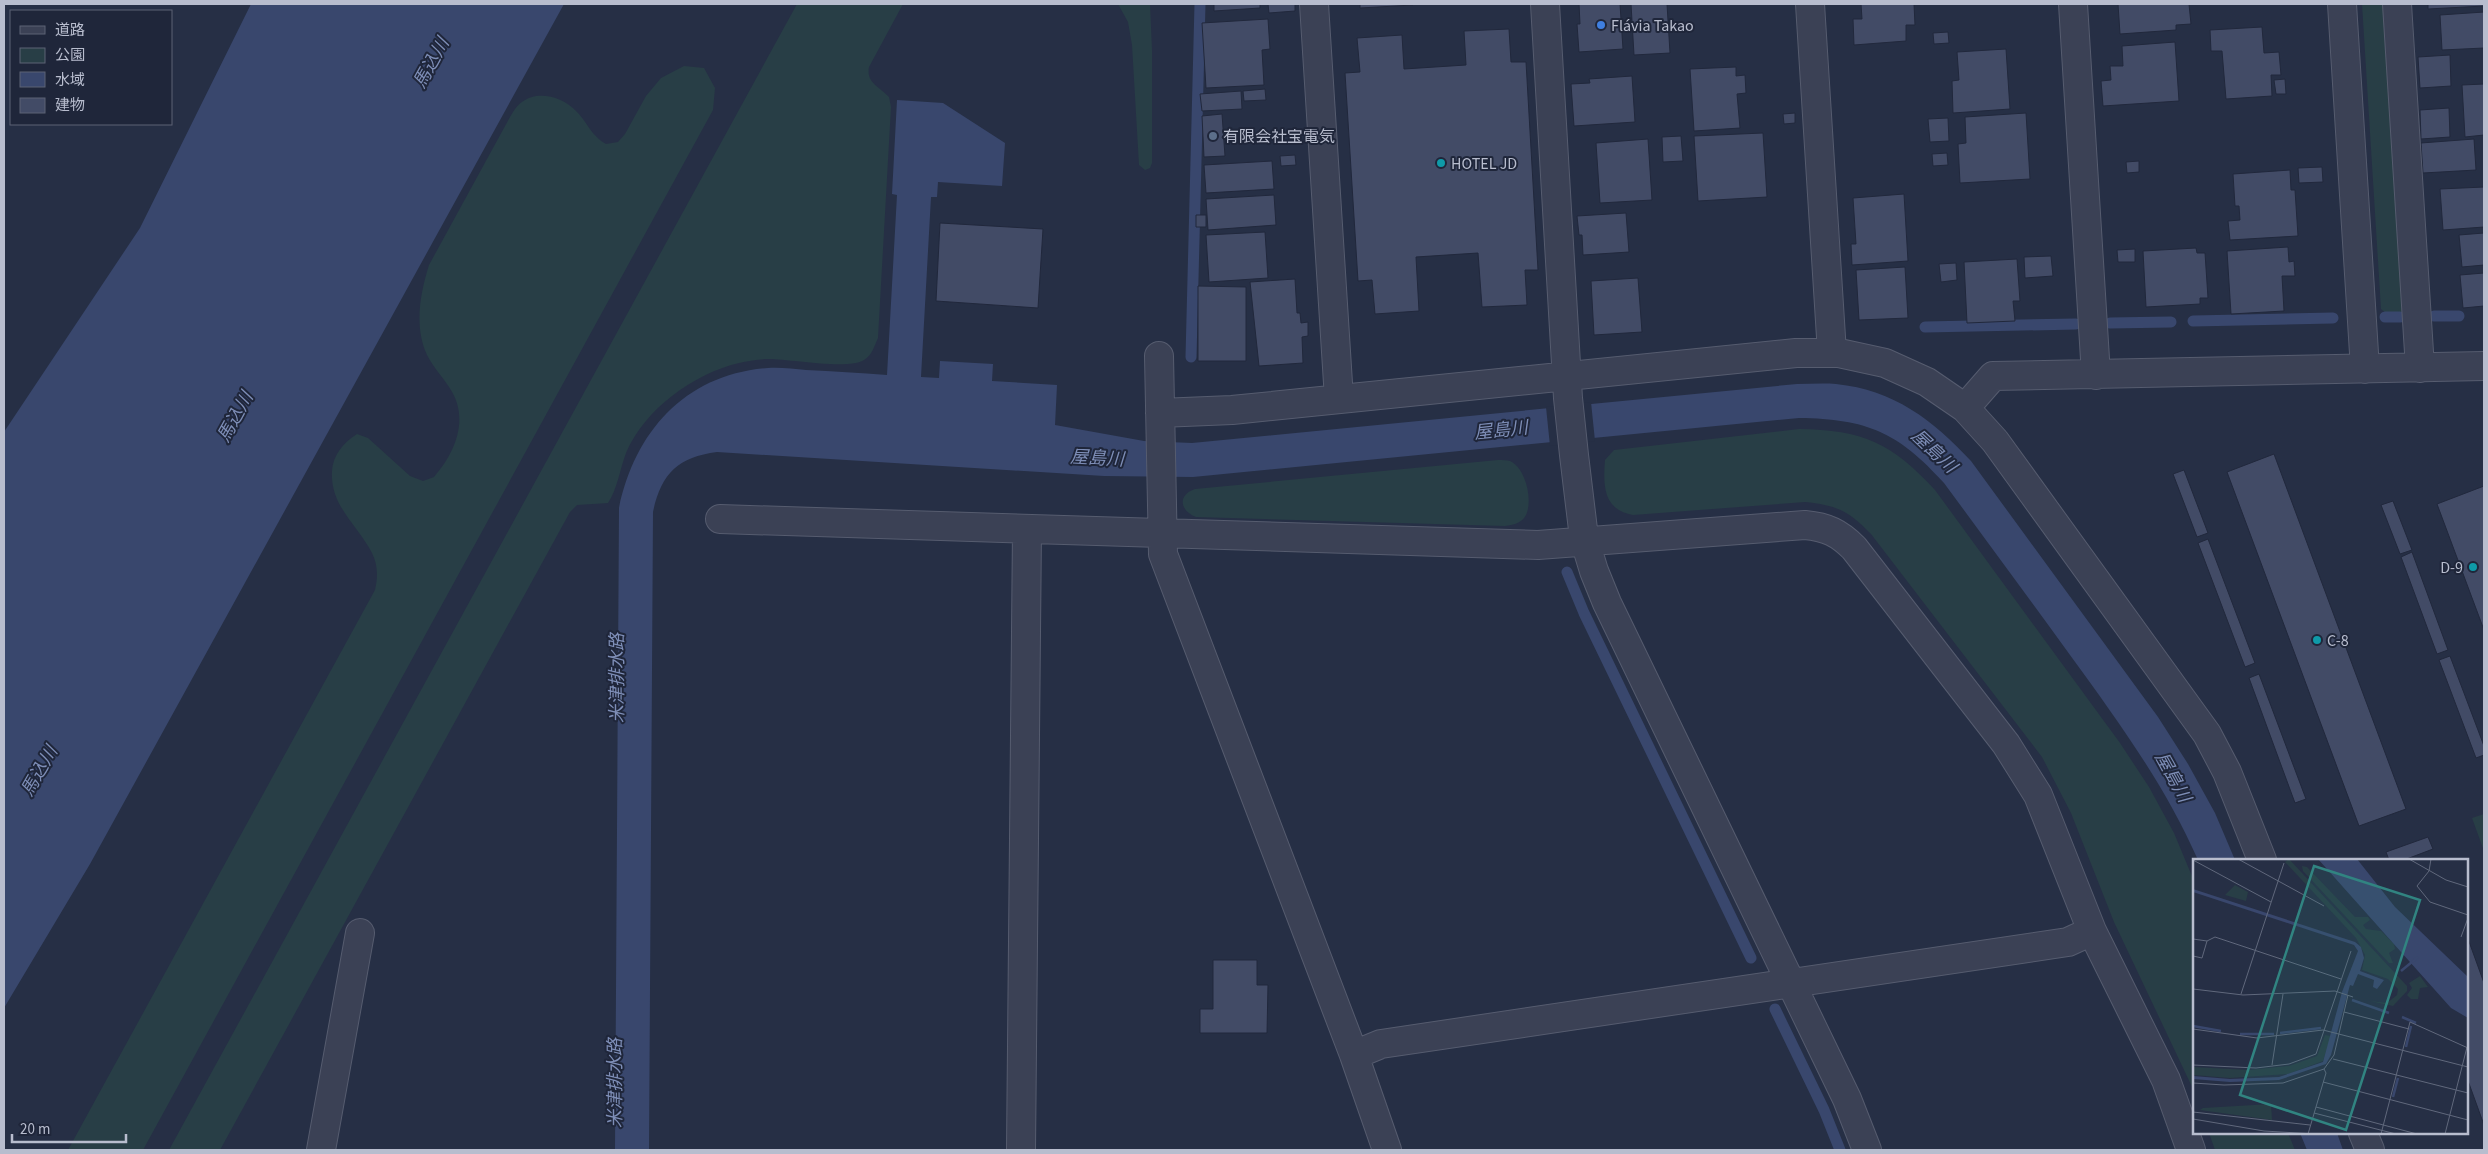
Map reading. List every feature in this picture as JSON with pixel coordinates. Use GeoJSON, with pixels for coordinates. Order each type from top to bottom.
{"type":"FeatureCollection","features":[{"type":"Feature","properties":{"kind":"street"},"geometry":{"type":"LineString","coordinates":[[1314,4],[1339,399]]}},
{"type":"Feature","properties":{"kind":"street"},"geometry":{"type":"LineString","coordinates":[[1545,4],[1568,387],[1585,541],[1594,571],[1608,603],[1847,1099],[1868,1150]]}},
{"type":"Feature","properties":{"kind":"street"},"geometry":{"type":"LineString","coordinates":[[1810,4],[1832,353]]}},
{"type":"Feature","properties":{"kind":"street"},"geometry":{"type":"LineString","coordinates":[[2073,4],[2096,374]]}},
{"type":"Feature","properties":{"kind":"street"},"geometry":{"type":"LineString","coordinates":[[2342,4],[2365,369]]}},
{"type":"Feature","properties":{"kind":"street"},"geometry":{"type":"LineString","coordinates":[[2397,4],[2420,368]]}},
{"type":"Feature","properties":{"kind":"street"},"geometry":{"type":"LineString","coordinates":[[1161,421],[1232,410],[1339,399],[1568,387],[1796,353],[1832,353],[1885,363],[1927,382],[1965,408],[1995,441],[2207,734],[2227,772],[2262,859]]}},
{"type":"Feature","properties":{"kind":"street"},"geometry":{"type":"LineString","coordinates":[[1159,356],[1163,554],[1354,1055],[1387,1150]]}},
{"type":"Feature","properties":{"kind":"street"},"geometry":{"type":"LineString","coordinates":[[1965,408],[1993,376],[2484,366]]}},
{"type":"Feature","properties":{"kind":"street"},"geometry":{"type":"LineString","coordinates":[[720,519],[1027,529],[1162,521],[1538,544],[1805,525],[1824,526],[1841,535],[1854,548],[2006,744],[2023,769],[2050,822],[2092,932],[2166,1080],[2191,1150]]}},
{"type":"Feature","properties":{"kind":"street"},"geometry":{"type":"LineString","coordinates":[[1021,1150],[1027,529]]}},
{"type":"Feature","properties":{"kind":"street"},"geometry":{"type":"LineString","coordinates":[[1354,1055],[1381,1044],[2068,942],[2092,932]]}},
{"type":"Feature","properties":{"kind":"street"},"geometry":{"type":"LineString","coordinates":[[321,1150],[360,933]]}},
{"type":"Feature","properties":{"kind":"street"},"geometry":{"type":"LineString","coordinates":[[2363,1134],[2370,1150]]}},
{"type":"Feature","properties":{"kind":"green space"},"geometry":{"type":"Polygon","coordinates":[[[797,4],[903,4],[869,67],[871,81],[889,97],[891,107],[878,338],[873,350],[867,358],[856,363],[833,364],[765,359],[742,362],[722,368],[688,385],[672,396],[645,422],[634,437],[626,453],[616,486],[608,503],[577,505],[570,512],[220,1150],[169,1150],[797,4]]]}},
{"type":"Feature","properties":{"kind":"green space"},"geometry":{"type":"Polygon","coordinates":[[[1118,4],[1150,4],[1152,163],[1150,168],[1145,170],[1139,165],[1132,45],[1128,22],[1118,4]]]}},
{"type":"Feature","properties":{"kind":"green space"},"geometry":{"type":"Polygon","coordinates":[[[2362,4],[2389,4],[2408,308],[2403,314],[2387,314],[2381,309],[2362,4]]]}},
{"type":"Feature","properties":{"kind":"green space"},"geometry":{"type":"Polygon","coordinates":[[[684,66],[704,68],[715,88],[713,110],[143,1150],[68,1150],[375,590],[377,571],[372,553],[340,505],[335,494],[332,471],[334,460],[343,445],[357,434],[368,438],[410,476],[423,481],[434,477],[449,457],[458,434],[459,410],[449,387],[429,359],[423,344],[420,310],[423,287],[429,265],[510,117],[518,105],[528,98],[535,96],[550,97],[570,105],[601,141],[606,144],[618,142],[625,134],[646,96],[661,78],[684,66]]]}},
{"type":"Feature","properties":{"kind":"green space"},"geometry":{"type":"Polygon","coordinates":[[[1799,429],[1841,432],[1859,436],[1890,450],[1905,461],[1935,490],[2120,743],[2149,787],[2174,833],[2193,879],[2193,1089],[2114,922],[2071,813],[2042,757],[1871,534],[1856,520],[1834,507],[1805,502],[1633,515],[1623,512],[1610,502],[1605,487],[1605,460],[1614,450],[1799,429]]]}},
{"type":"Feature","properties":{"kind":"green space"},"geometry":{"type":"Polygon","coordinates":[[[1498,460],[1509,461],[1520,470],[1527,485],[1529,502],[1526,515],[1522,520],[1505,526],[1196,517],[1187,511],[1183,503],[1185,495],[1195,489],[1498,460]]]}},
{"type":"Feature","properties":{"kind":"green space"},"geometry":{"type":"Polygon","coordinates":[[[2484,814],[2484,851],[2472,818],[2484,814]]]}},
{"type":"Feature","properties":{"kind":"green space"},"geometry":{"type":"Polygon","coordinates":[[[2209,1134],[2288,1134],[2295,1150],[2215,1150],[2209,1134]]]}},
{"type":"Feature","properties":{"kind":"water","name":"馬込川"},"geometry":{"type":"Polygon","coordinates":[[[251,4],[564,4],[90,864],[4,1008],[4,432],[140,228],[251,4]]]}},
{"type":"Feature","properties":{"kind":"water","name":"屋島川"},"geometry":{"type":"Polygon","coordinates":[[[897,100],[943,103],[1005,143],[1002,186],[938,182],[937,197],[931,197],[921,377],[939,378],[940,361],[993,364],[992,381],[1057,385],[1055,425],[1144,441],[1192,443],[1797,384],[1836,384],[1857,387],[1894,400],[1927,420],[1971,461],[2158,717],[2188,764],[2215,813],[2235,859],[2198,859],[2171,806],[2140,754],[1944,483],[1912,451],[1896,440],[1863,426],[1844,421],[1799,418],[1193,477],[1104,476],[717,452],[703,454],[682,463],[666,478],[656,499],[653,512],[649,1150],[615,1150],[619,508],[627,480],[638,454],[652,431],[669,411],[689,395],[712,382],[739,373],[768,368],[887,375],[897,195],[892,194],[897,100]]]}},
{"type":"Feature","properties":{"kind":"water"},"geometry":{"type":"Polygon","coordinates":[[[2300,1134],[2337,1134],[2343,1150],[2307,1150],[2300,1134]]]}},
{"type":"Feature","properties":{"kind":"pier"},"geometry":{"type":"Polygon","coordinates":[[[1591,402],[1595,441],[1550,446],[1546,407],[1591,402]]]}},
{"type":"Feature","properties":{"kind":"building"},"geometry":{"type":"Polygon","coordinates":[[[1214,4],[1260,4],[1260,8],[1214,11],[1214,4]]]}},
{"type":"Feature","properties":{"kind":"building"},"geometry":{"type":"Polygon","coordinates":[[[1268,4],[1295,4],[1295,11],[1269,13],[1268,4]]]}},
{"type":"Feature","properties":{"kind":"building"},"geometry":{"type":"Polygon","coordinates":[[[1360,4],[1413,4],[1413,5],[1360,8],[1360,4]]]}},
{"type":"Feature","properties":{"kind":"building"},"geometry":{"type":"Polygon","coordinates":[[[1579,4],[1620,4],[1623,49],[1579,52],[1577,24],[1580,24],[1579,4]]]}},
{"type":"Feature","properties":{"kind":"building"},"geometry":{"type":"Polygon","coordinates":[[[1631,4],[1667,4],[1670,53],[1634,55],[1631,4]]]}},
{"type":"Feature","properties":{"kind":"building"},"geometry":{"type":"Polygon","coordinates":[[[1861,4],[1914,4],[1915,25],[1906,25],[1906,41],[1854,45],[1853,19],[1862,19],[1861,4]]]}},
{"type":"Feature","properties":{"kind":"building"},"geometry":{"type":"Polygon","coordinates":[[[2118,4],[2189,4],[2191,24],[2176,25],[2176,30],[2120,34],[2118,4]]]}},
{"type":"Feature","properties":{"kind":"building"},"geometry":{"type":"Polygon","coordinates":[[[2428,4],[2484,4],[2484,6],[2428,9],[2428,4]]]}},
{"type":"Feature","properties":{"kind":"building"},"geometry":{"type":"Polygon","coordinates":[[[2484,12],[2484,48],[2442,50],[2440,15],[2484,12]]]}},
{"type":"Feature","properties":{"kind":"building"},"geometry":{"type":"Polygon","coordinates":[[[1268,19],[1270,49],[1262,50],[1264,85],[1206,88],[1202,23],[1268,19]]]}},
{"type":"Feature","properties":{"kind":"building"},"geometry":{"type":"Polygon","coordinates":[[[2262,27],[2264,53],[2279,52],[2281,75],[2271,75],[2272,96],[2226,99],[2222,51],[2211,51],[2210,30],[2262,27]]]}},
{"type":"Feature","properties":{"kind":"building","name":"HOTEL JD"},"geometry":{"type":"Polygon","coordinates":[[[1509,29],[1511,62],[1526,62],[1538,270],[1525,270],[1527,305],[1482,307],[1478,253],[1416,257],[1419,311],[1375,314],[1372,280],[1358,281],[1345,73],[1360,72],[1357,38],[1402,35],[1404,69],[1466,65],[1464,31],[1509,29]]]}},
{"type":"Feature","properties":{"kind":"building"},"geometry":{"type":"Polygon","coordinates":[[[1948,32],[1949,43],[1934,44],[1933,33],[1948,32]]]}},
{"type":"Feature","properties":{"kind":"building"},"geometry":{"type":"Polygon","coordinates":[[[2175,42],[2179,101],[2103,106],[2101,81],[2111,80],[2110,66],[2123,66],[2122,46],[2175,42]]]}},
{"type":"Feature","properties":{"kind":"building"},"geometry":{"type":"Polygon","coordinates":[[[2006,49],[2010,109],[1953,113],[1952,81],[1959,80],[1957,52],[2006,49]]]}},
{"type":"Feature","properties":{"kind":"building"},"geometry":{"type":"Polygon","coordinates":[[[2450,55],[2451,86],[2420,88],[2418,57],[2450,55]]]}},
{"type":"Feature","properties":{"kind":"building"},"geometry":{"type":"Polygon","coordinates":[[[1736,67],[1736,76],[1745,75],[1746,93],[1737,94],[1740,128],[1694,131],[1690,69],[1736,67]]]}},
{"type":"Feature","properties":{"kind":"building"},"geometry":{"type":"Polygon","coordinates":[[[1632,76],[1635,122],[1574,126],[1571,84],[1590,83],[1589,79],[1632,76]]]}},
{"type":"Feature","properties":{"kind":"building"},"geometry":{"type":"Polygon","coordinates":[[[2285,79],[2286,94],[2276,94],[2274,80],[2285,79]]]}},
{"type":"Feature","properties":{"kind":"building"},"geometry":{"type":"Polygon","coordinates":[[[2484,84],[2484,135],[2465,137],[2462,85],[2484,84]]]}},
{"type":"Feature","properties":{"kind":"building"},"geometry":{"type":"Polygon","coordinates":[[[1265,89],[1266,100],[1244,101],[1243,91],[1265,89]]]}},
{"type":"Feature","properties":{"kind":"building"},"geometry":{"type":"Polygon","coordinates":[[[1241,91],[1242,109],[1202,111],[1200,94],[1241,91]]]}},
{"type":"Feature","properties":{"kind":"building"},"geometry":{"type":"Polygon","coordinates":[[[2449,108],[2450,137],[2421,139],[2420,110],[2449,108]]]}},
{"type":"Feature","properties":{"kind":"building"},"geometry":{"type":"Polygon","coordinates":[[[1795,113],[1795,123],[1784,124],[1783,114],[1795,113]]]}},
{"type":"Feature","properties":{"kind":"building"},"geometry":{"type":"Polygon","coordinates":[[[2026,113],[2030,179],[1960,183],[1958,144],[1966,143],[1965,117],[2026,113]]]}},
{"type":"Feature","properties":{"kind":"building"},"geometry":{"type":"Polygon","coordinates":[[[1222,114],[1225,156],[1204,157],[1202,116],[1222,114]]]}},
{"type":"Feature","properties":{"kind":"building"},"geometry":{"type":"Polygon","coordinates":[[[1948,118],[1949,141],[1930,142],[1928,119],[1948,118]]]}},
{"type":"Feature","properties":{"kind":"building"},"geometry":{"type":"Polygon","coordinates":[[[1763,133],[1767,197],[1698,201],[1694,136],[1763,133]]]}},
{"type":"Feature","properties":{"kind":"building"},"geometry":{"type":"Polygon","coordinates":[[[1681,136],[1683,161],[1663,162],[1662,137],[1681,136]]]}},
{"type":"Feature","properties":{"kind":"building"},"geometry":{"type":"Polygon","coordinates":[[[1648,139],[1652,200],[1600,203],[1596,143],[1648,139]]]}},
{"type":"Feature","properties":{"kind":"building"},"geometry":{"type":"Polygon","coordinates":[[[2474,139],[2476,170],[2423,173],[2421,143],[2474,139]]]}},
{"type":"Feature","properties":{"kind":"building"},"geometry":{"type":"Polygon","coordinates":[[[1947,153],[1948,165],[1933,166],[1932,154],[1947,153]]]}},
{"type":"Feature","properties":{"kind":"building"},"geometry":{"type":"Polygon","coordinates":[[[1295,155],[1296,165],[1281,166],[1280,156],[1295,155]]]}},
{"type":"Feature","properties":{"kind":"building"},"geometry":{"type":"Polygon","coordinates":[[[1272,161],[1274,189],[1206,193],[1204,165],[1272,161]]]}},
{"type":"Feature","properties":{"kind":"building"},"geometry":{"type":"Polygon","coordinates":[[[2139,161],[2139,172],[2127,173],[2126,162],[2139,161]]]}},
{"type":"Feature","properties":{"kind":"building"},"geometry":{"type":"Polygon","coordinates":[[[2322,167],[2323,182],[2299,183],[2298,168],[2322,167]]]}},
{"type":"Feature","properties":{"kind":"building"},"geometry":{"type":"Polygon","coordinates":[[[2290,170],[2291,190],[2295,190],[2298,236],[2230,240],[2228,221],[2240,220],[2239,206],[2235,206],[2233,174],[2290,170]]]}},
{"type":"Feature","properties":{"kind":"building"},"geometry":{"type":"Polygon","coordinates":[[[2484,187],[2484,227],[2443,230],[2440,189],[2484,187]]]}},
{"type":"Feature","properties":{"kind":"building"},"geometry":{"type":"Polygon","coordinates":[[[1904,194],[1908,261],[1852,265],[1851,244],[1856,244],[1853,198],[1904,194]]]}},
{"type":"Feature","properties":{"kind":"building"},"geometry":{"type":"Polygon","coordinates":[[[1274,195],[1276,225],[1208,230],[1206,199],[1274,195]]]}},
{"type":"Feature","properties":{"kind":"building"},"geometry":{"type":"Polygon","coordinates":[[[1626,213],[1629,252],[1583,255],[1582,235],[1579,235],[1577,216],[1626,213]]]}},
{"type":"Feature","properties":{"kind":"building"},"geometry":{"type":"Polygon","coordinates":[[[1196,215],[1206,215],[1206,227],[1196,227],[1196,215]]]}},
{"type":"Feature","properties":{"kind":"building"},"geometry":{"type":"Polygon","coordinates":[[[940,223],[1043,229],[1038,308],[936,301],[940,223]]]}},
{"type":"Feature","properties":{"kind":"building"},"geometry":{"type":"Polygon","coordinates":[[[1265,232],[1268,278],[1209,282],[1206,235],[1265,232]]]}},
{"type":"Feature","properties":{"kind":"building"},"geometry":{"type":"Polygon","coordinates":[[[2484,233],[2484,265],[2462,267],[2459,235],[2484,233]]]}},
{"type":"Feature","properties":{"kind":"building"},"geometry":{"type":"Polygon","coordinates":[[[2288,247],[2289,262],[2294,261],[2295,276],[2282,276],[2284,311],[2231,314],[2227,251],[2288,247]]]}},
{"type":"Feature","properties":{"kind":"building"},"geometry":{"type":"Polygon","coordinates":[[[2196,248],[2197,253],[2205,253],[2208,298],[2200,298],[2200,304],[2146,307],[2143,251],[2196,248]]]}},
{"type":"Feature","properties":{"kind":"building"},"geometry":{"type":"Polygon","coordinates":[[[2135,249],[2135,262],[2118,262],[2117,250],[2135,249]]]}},
{"type":"Feature","properties":{"kind":"building"},"geometry":{"type":"Polygon","coordinates":[[[2051,256],[2053,276],[2025,278],[2024,257],[2051,256]]]}},
{"type":"Feature","properties":{"kind":"building"},"geometry":{"type":"Polygon","coordinates":[[[2017,259],[2020,301],[2013,301],[2015,321],[1967,323],[1964,262],[2017,259]]]}},
{"type":"Feature","properties":{"kind":"building"},"geometry":{"type":"Polygon","coordinates":[[[1956,263],[1957,280],[1941,282],[1939,264],[1956,263]]]}},
{"type":"Feature","properties":{"kind":"building"},"geometry":{"type":"Polygon","coordinates":[[[1905,267],[1908,318],[1859,320],[1856,270],[1905,267]]]}},
{"type":"Feature","properties":{"kind":"building"},"geometry":{"type":"Polygon","coordinates":[[[2484,273],[2484,306],[2463,308],[2460,275],[2484,273]]]}},
{"type":"Feature","properties":{"kind":"building"},"geometry":{"type":"Polygon","coordinates":[[[1638,278],[1642,332],[1594,335],[1591,281],[1638,278]]]}},
{"type":"Feature","properties":{"kind":"building"},"geometry":{"type":"Polygon","coordinates":[[[1295,279],[1297,313],[1300,313],[1301,323],[1308,322],[1308,336],[1302,337],[1303,363],[1259,366],[1250,282],[1295,279]]]}},
{"type":"Feature","properties":{"kind":"building"},"geometry":{"type":"Polygon","coordinates":[[[1198,286],[1246,287],[1246,361],[1198,361],[1198,286]]]}},
{"type":"Feature","properties":{"kind":"building","name":"C-8"},"geometry":{"type":"Polygon","coordinates":[[[2274,454],[2406,809],[2359,826],[2227,472],[2274,454]]]}},
{"type":"Feature","properties":{"kind":"building"},"geometry":{"type":"Polygon","coordinates":[[[2184,470],[2208,533],[2197,537],[2173,474],[2184,470]]]}},
{"type":"Feature","properties":{"kind":"building","name":"D-9"},"geometry":{"type":"Polygon","coordinates":[[[2484,486],[2484,630],[2437,504],[2484,486]]]}},
{"type":"Feature","properties":{"kind":"building"},"geometry":{"type":"Polygon","coordinates":[[[2393,501],[2412,550],[2400,554],[2381,505],[2393,501]]]}},
{"type":"Feature","properties":{"kind":"building"},"geometry":{"type":"Polygon","coordinates":[[[2208,539],[2255,663],[2245,667],[2198,543],[2208,539]]]}},
{"type":"Feature","properties":{"kind":"building"},"geometry":{"type":"Polygon","coordinates":[[[2412,552],[2448,650],[2437,654],[2401,557],[2412,552]]]}},
{"type":"Feature","properties":{"kind":"building"},"geometry":{"type":"Polygon","coordinates":[[[2450,656],[2484,746],[2484,755],[2476,758],[2439,660],[2450,656]]]}},
{"type":"Feature","properties":{"kind":"building"},"geometry":{"type":"Polygon","coordinates":[[[2259,674],[2306,799],[2295,803],[2249,678],[2259,674]]]}},
{"type":"Feature","properties":{"kind":"building"},"geometry":{"type":"Polygon","coordinates":[[[2428,837],[2433,849],[2407,859],[2389,859],[2386,852],[2428,837]]]}},
{"type":"Feature","properties":{"kind":"building"},"geometry":{"type":"Polygon","coordinates":[[[2468,939],[2484,983],[2484,1125],[2468,1081],[2468,939]]]}},
{"type":"Feature","properties":{"kind":"building"},"geometry":{"type":"Polygon","coordinates":[[[1213,960],[1257,960],[1257,985],[1268,985],[1267,1033],[1200,1033],[1200,1009],[1213,1009],[1213,960]]]}},
{"type":"Feature","properties":{"kind":"waterway"},"geometry":{"type":"LineString","coordinates":[[1191,357],[1200,4]]}},
{"type":"Feature","properties":{"kind":"waterway"},"geometry":{"type":"LineString","coordinates":[[2434,316],[2459,316]]}},
{"type":"Feature","properties":{"kind":"waterway"},"geometry":{"type":"LineString","coordinates":[[2385,317],[2400,317]]}},
{"type":"Feature","properties":{"kind":"waterway"},"geometry":{"type":"LineString","coordinates":[[2193,321],[2333,318]]}},
{"type":"Feature","properties":{"kind":"waterway"},"geometry":{"type":"LineString","coordinates":[[2110,323],[2171,322]]}},
{"type":"Feature","properties":{"kind":"waterway"},"geometry":{"type":"LineString","coordinates":[[1925,327],[2076,324]]}},
{"type":"Feature","properties":{"kind":"waterway"},"geometry":{"type":"LineString","coordinates":[[1567,572],[1584,613],[1751,958]]}},
{"type":"Feature","properties":{"kind":"waterway"},"geometry":{"type":"LineString","coordinates":[[1775,1009],[1824,1110],[1840,1150]]}},
{"type":"Feature","properties":{"kind":"place","name":"Flávia Takao"},"geometry":{"type":"Point","coordinates":[1601,25]}},
{"type":"Feature","properties":{"kind":"place","name":"有限会社宝電気"},"geometry":{"type":"Point","coordinates":[1213,136]}},
{"type":"Feature","properties":{"kind":"place","name":"HOTEL JD"},"geometry":{"type":"Point","coordinates":[1441,163]}},
{"type":"Feature","properties":{"kind":"place","name":"D-9"},"geometry":{"type":"Point","coordinates":[2473,567]}},
{"type":"Feature","properties":{"kind":"place","name":"C-8"},"geometry":{"type":"Point","coordinates":[2317,640]}},
{"type":"Feature","properties":{"kind":"water label","name":"米津排水路"},"geometry":{"type":"Point","coordinates":[617,678]}},
{"type":"Feature","properties":{"kind":"water label","name":"米津排水路"},"geometry":{"type":"Point","coordinates":[615,1083]}}]}
